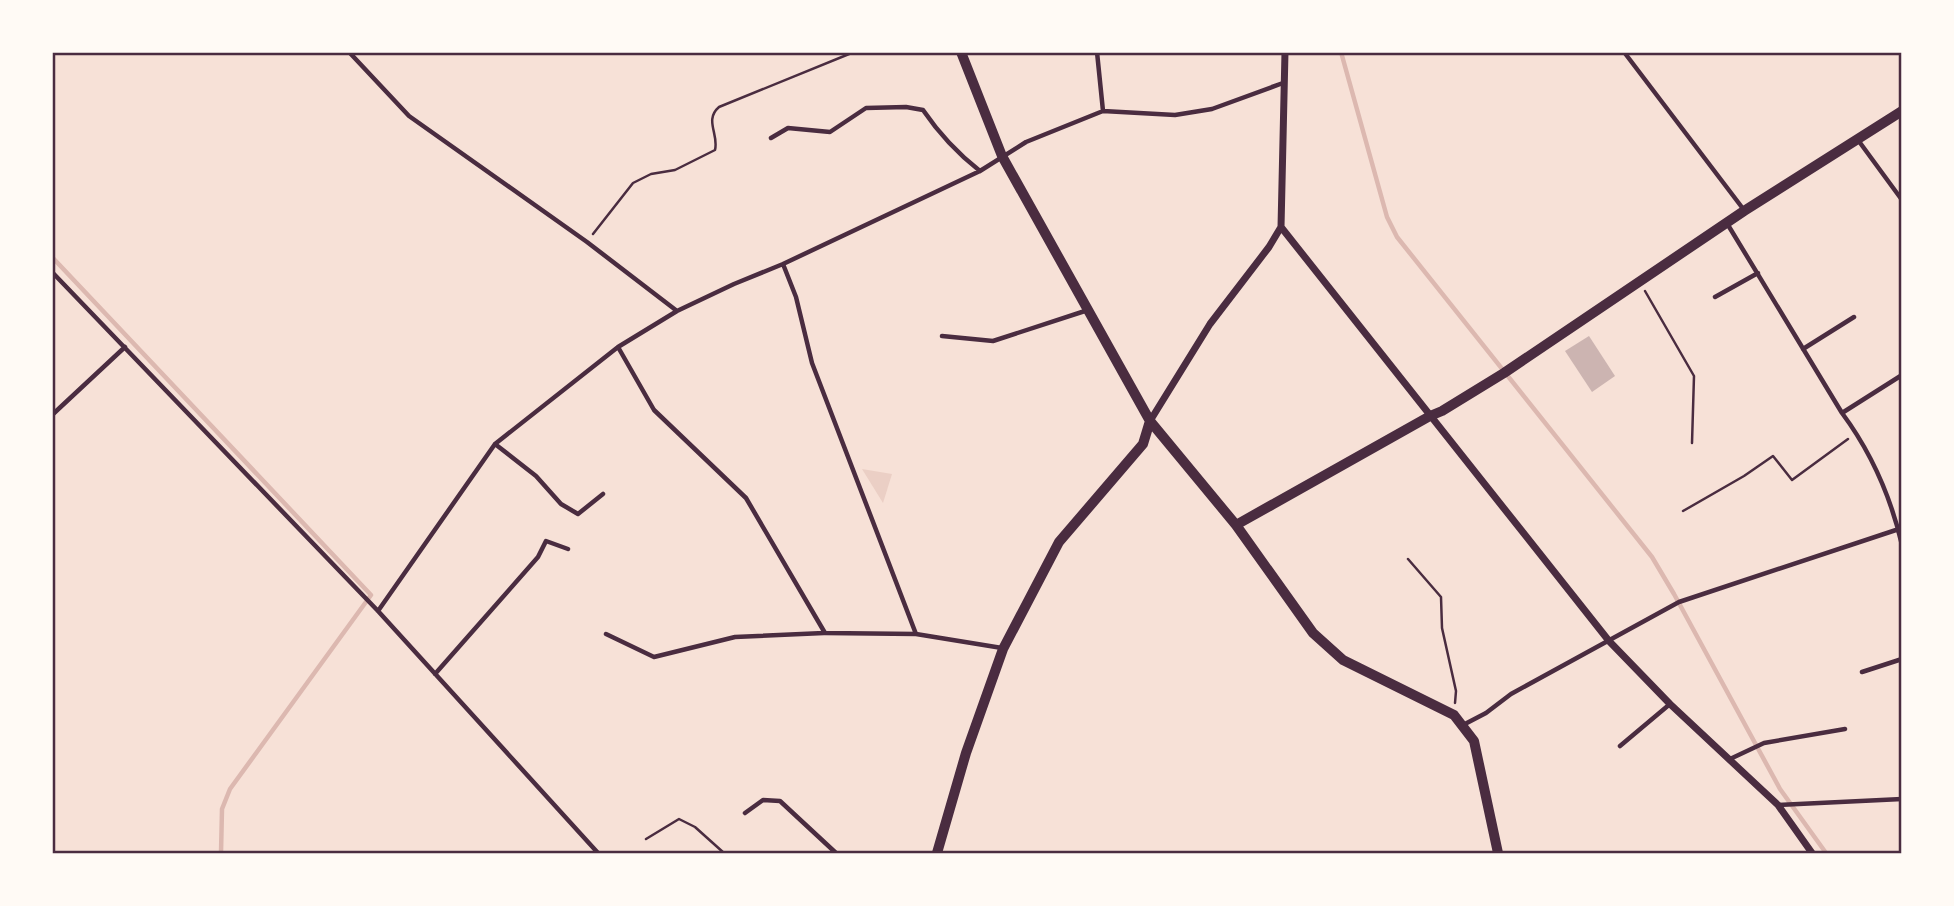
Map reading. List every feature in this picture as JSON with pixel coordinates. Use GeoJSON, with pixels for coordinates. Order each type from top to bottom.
{"type":"FeatureCollection","features":[{"type":"Feature","properties":{"kind":"street"},"geometry":{"type":"LineString","coordinates":[[961,52],[1002,156],[1150,421],[1236,525],[1313,633],[1343,660],[1454,715],[1474,741],[1498,853]]}},
{"type":"Feature","properties":{"kind":"street"},"geometry":{"type":"LineString","coordinates":[[937,853],[966,753],[1003,649],[1059,542],[1143,444],[1150,421],[1210,324],[1269,247],[1281,227],[1285,52]]}},
{"type":"Feature","properties":{"kind":"street"},"geometry":{"type":"LineString","coordinates":[[1236,525],[1504,373],[1744,211],[1902,111]]}},
{"type":"Feature","properties":{"kind":"street"},"geometry":{"type":"LineString","coordinates":[[1281,227],[1609,641],[1670,704],[1778,805],[1812,853]]}},
{"type":"Feature","properties":{"kind":"lane"},"geometry":{"type":"LineString","coordinates":[[349,52],[409,116],[587,242],[677,311]]}},
{"type":"Feature","properties":{"kind":"lane"},"geometry":{"type":"LineString","coordinates":[[1097,52],[1103,110]]}},
{"type":"Feature","properties":{"kind":"lane"},"geometry":{"type":"LineString","coordinates":[[1624,52],[1744,211]]}},
{"type":"Feature","properties":{"kind":"lane"},"geometry":{"type":"LineString","coordinates":[[378,611],[495,444],[618,347],[677,311],[980,171],[1026,142],[1103,110],[1175,115],[1212,109],[1283,83]]}},
{"type":"Feature","properties":{"kind":"lane"},"geometry":{"type":"LineString","coordinates":[[771,138],[788,128],[830,132],[866,108],[906,107],[923,110],[940,135],[980,171]]}},
{"type":"Feature","properties":{"kind":"lane"},"geometry":{"type":"LineString","coordinates":[[1858,139],[1902,200]]}},
{"type":"Feature","properties":{"kind":"lane"},"geometry":{"type":"LineString","coordinates":[[1728,224],[1842,413],[1857,433],[1879,475],[1900,528],[1902,545]]}},
{"type":"Feature","properties":{"kind":"lane"},"geometry":{"type":"LineString","coordinates":[[783,264],[796,297],[812,363],[916,634]]}},
{"type":"Feature","properties":{"kind":"lane"},"geometry":{"type":"LineString","coordinates":[[52,272],[378,611],[598,853]]}},
{"type":"Feature","properties":{"kind":"lane"},"geometry":{"type":"LineString","coordinates":[[1715,297],[1758,273]]}},
{"type":"Feature","properties":{"kind":"lane"},"geometry":{"type":"LineString","coordinates":[[942,336],[993,341],[1088,310]]}},
{"type":"Feature","properties":{"kind":"lane"},"geometry":{"type":"LineString","coordinates":[[1803,349],[1854,317]]}},
{"type":"Feature","properties":{"kind":"lane"},"geometry":{"type":"LineString","coordinates":[[52,415],[125,347]]}},
{"type":"Feature","properties":{"kind":"lane"},"geometry":{"type":"LineString","coordinates":[[618,347],[654,410],[746,498],[825,633]]}},
{"type":"Feature","properties":{"kind":"lane"},"geometry":{"type":"LineString","coordinates":[[1842,413],[1902,375]]}},
{"type":"Feature","properties":{"kind":"lane"},"geometry":{"type":"LineString","coordinates":[[495,444],[536,476],[561,504],[578,514],[603,494]]}},
{"type":"Feature","properties":{"kind":"lane"},"geometry":{"type":"LineString","coordinates":[[1462,726],[1486,713],[1511,694],[1679,602],[1900,528]]}},
{"type":"Feature","properties":{"kind":"lane"},"geometry":{"type":"LineString","coordinates":[[435,674],[538,556],[546,541],[568,549]]}},
{"type":"Feature","properties":{"kind":"lane"},"geometry":{"type":"LineString","coordinates":[[606,634],[654,657],[735,638],[825,633],[916,634],[1003,649]]}},
{"type":"Feature","properties":{"kind":"lane"},"geometry":{"type":"LineString","coordinates":[[1861,672],[1902,659]]}},
{"type":"Feature","properties":{"kind":"lane"},"geometry":{"type":"LineString","coordinates":[[1620,746],[1670,704]]}},
{"type":"Feature","properties":{"kind":"lane"},"geometry":{"type":"LineString","coordinates":[[1729,759],[1764,743],[1845,729]]}},
{"type":"Feature","properties":{"kind":"lane"},"geometry":{"type":"LineString","coordinates":[[1778,805],[1902,799]]}},
{"type":"Feature","properties":{"kind":"lane"},"geometry":{"type":"LineString","coordinates":[[745,813],[763,800],[780,801],[836,853]]}},
{"type":"Feature","properties":{"kind":"path"},"geometry":{"type":"LineString","coordinates":[[587,242],[633,183],[651,174],[675,170],[715,150],[717,144],[711,118],[719,107],[854,52]]}},
{"type":"Feature","properties":{"kind":"path"},"geometry":{"type":"LineString","coordinates":[[1640,282],[1694,376],[1692,443]]}},
{"type":"Feature","properties":{"kind":"path"},"geometry":{"type":"LineString","coordinates":[[1683,511],[1773,456],[1792,481],[1857,433]]}},
{"type":"Feature","properties":{"kind":"path"},"geometry":{"type":"LineString","coordinates":[[1408,559],[1441,597],[1442,628],[1456,691],[1454,715]]}},
{"type":"Feature","properties":{"kind":"path"},"geometry":{"type":"LineString","coordinates":[[646,839],[679,819],[695,827],[724,853]]}},
{"type":"Feature","properties":{"kind":"shaded area"},"geometry":{"type":"Polygon","coordinates":[[[862,469],[892,474],[883,503],[862,469]]]}},
{"type":"Feature","properties":{"kind":"building"},"geometry":{"type":"Polygon","coordinates":[[[1589,336],[1615,376],[1592,392],[1565,351],[1589,336]]]}},
{"type":"Feature","properties":{"kind":"waterway"},"geometry":{"type":"LineString","coordinates":[[1341,52],[1387,217],[1397,237],[1652,557],[1780,789],[1826,853]]}},
{"type":"Feature","properties":{"kind":"waterway"},"geometry":{"type":"LineString","coordinates":[[52,257],[371,595],[230,789],[222,809],[221,853]]}}]}
